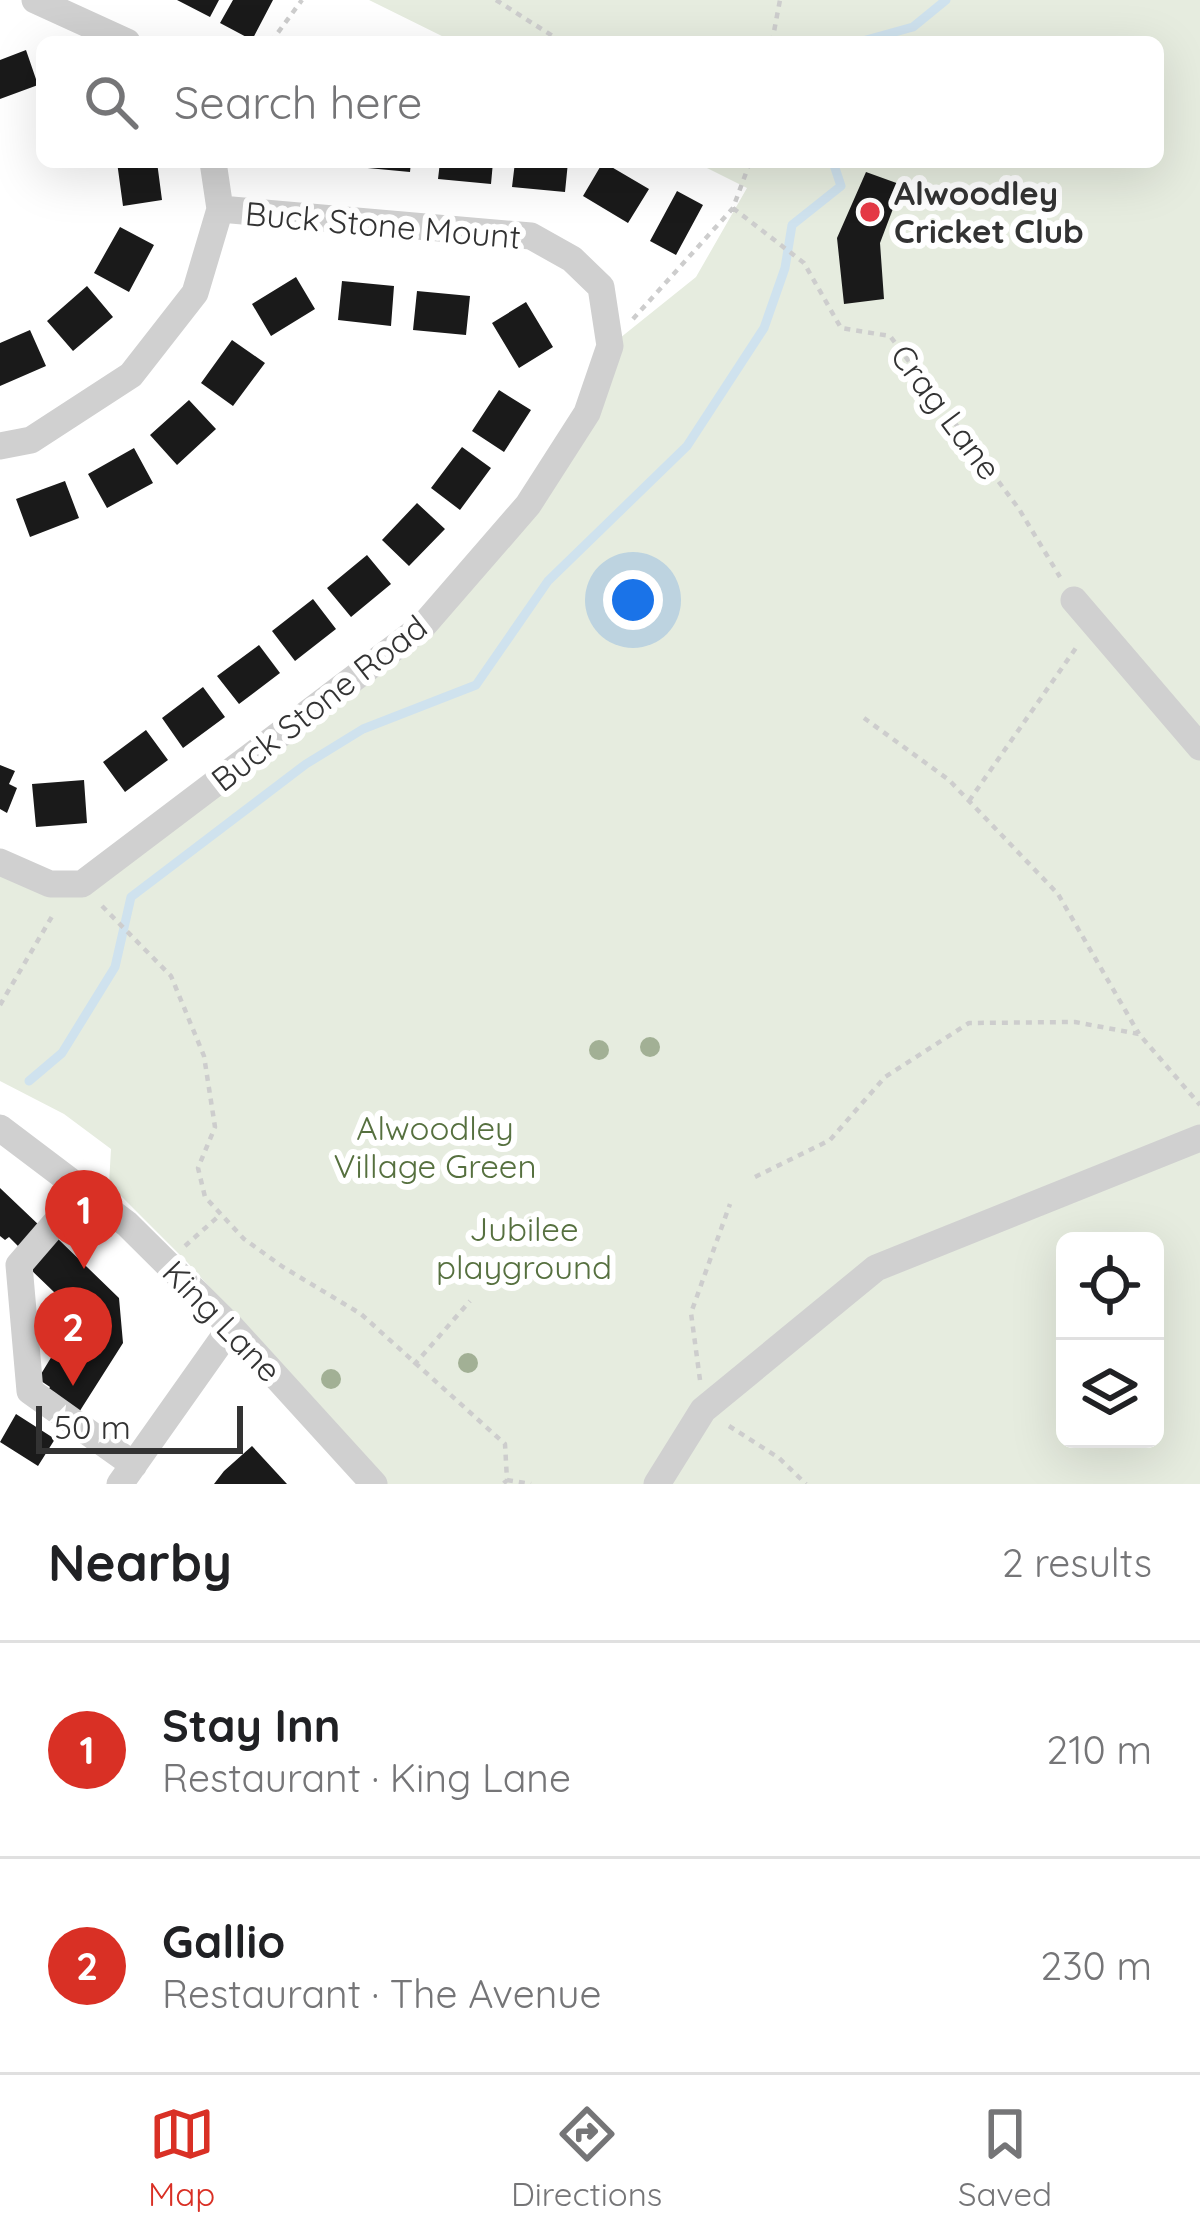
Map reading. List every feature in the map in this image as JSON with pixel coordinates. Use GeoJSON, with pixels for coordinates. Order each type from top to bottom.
{"type":"FeatureCollection","features":[{"type":"Feature","properties":{"kind":"street"},"geometry":{"type":"LineString","coordinates":[[35,0],[114,36]]}},
{"type":"Feature","properties":{"kind":"street"},"geometry":{"type":"LineString","coordinates":[[0,446],[32,440],[131,375],[195,293],[220,209],[213,168]]}},
{"type":"Feature","properties":{"kind":"street","name":"Buck Stone Mount"},"geometry":{"type":"LineString","coordinates":[[220,209],[531,236],[572,259],[601,287]]}},
{"type":"Feature","properties":{"kind":"street","name":"Buck Stone Road"},"geometry":{"type":"LineString","coordinates":[[74,884],[82,884],[423,626],[528,505],[587,413],[610,346],[601,287]]}},
{"type":"Feature","properties":{"kind":"street"},"geometry":{"type":"LineString","coordinates":[[1074,600],[1200,746]]}},
{"type":"Feature","properties":{"kind":"street"},"geometry":{"type":"LineString","coordinates":[[0,862],[50,884],[74,884]]}},
{"type":"Feature","properties":{"kind":"street","name":"King Lane"},"geometry":{"type":"LineString","coordinates":[[0,1128],[128,1224],[231,1327],[374,1484]]}},
{"type":"Feature","properties":{"kind":"street"},"geometry":{"type":"LineString","coordinates":[[657,1484],[703,1410],[876,1268],[1200,1138]]}},
{"type":"Feature","properties":{"kind":"street"},"geometry":{"type":"LineString","coordinates":[[57,1221],[19,1265],[30,1391],[127,1474],[231,1327]]}},
{"type":"Feature","properties":{"kind":"path"},"geometry":{"type":"LineString","coordinates":[[275,36],[302,0]]}},
{"type":"Feature","properties":{"kind":"path"},"geometry":{"type":"LineString","coordinates":[[496,0],[553,36]]}},
{"type":"Feature","properties":{"kind":"path"},"geometry":{"type":"LineString","coordinates":[[773,36],[781,0]]}},
{"type":"Feature","properties":{"kind":"path"},"geometry":{"type":"LineString","coordinates":[[610,346],[733,208],[748,168]]}},
{"type":"Feature","properties":{"kind":"path","name":"Crag Lane"},"geometry":{"type":"LineString","coordinates":[[733,208],[804,263],[842,328],[890,336],[1019,508],[1074,600]]}},
{"type":"Feature","properties":{"kind":"path"},"geometry":{"type":"LineString","coordinates":[[969,801],[1030,708],[1078,647],[1074,600]]}},
{"type":"Feature","properties":{"kind":"path"},"geometry":{"type":"LineString","coordinates":[[864,718],[949,780],[1058,894],[1138,1034],[1200,1105]]}},
{"type":"Feature","properties":{"kind":"path"},"geometry":{"type":"LineString","coordinates":[[0,1005],[74,884]]}},
{"type":"Feature","properties":{"kind":"path"},"geometry":{"type":"LineString","coordinates":[[110,915],[171,976],[204,1056],[214,1127],[198,1168],[205,1197],[244,1239],[362,1314],[505,1444],[505,1482],[531,1484]]}},
{"type":"Feature","properties":{"kind":"path"},"geometry":{"type":"LineString","coordinates":[[754,1177],[830,1141],[885,1077],[969,1023],[1075,1022],[1138,1034]]}},
{"type":"Feature","properties":{"kind":"path"},"geometry":{"type":"LineString","coordinates":[[730,1204],[691,1313],[703,1410],[779,1458],[806,1484]]}},
{"type":"Feature","properties":{"kind":"path"},"geometry":{"type":"LineString","coordinates":[[166,1262],[221,1214]]}},
{"type":"Feature","properties":{"kind":"path"},"geometry":{"type":"LineString","coordinates":[[414,1365],[470,1301]]}},
{"type":"Feature","properties":{"kind":"green space"},"geometry":{"type":"Polygon","coordinates":[[[369,0],[1200,0],[1200,1484],[386,1484],[187,1262],[109,1184],[111,1149],[64,1114],[0,1081],[0,862],[82,884],[423,626],[528,505],[610,346],[696,277],[747,188],[707,168],[1164,168],[1164,36],[442,36],[369,0]]]}},
{"type":"Feature","properties":{"kind":"building"},"geometry":{"type":"Polygon","coordinates":[[[177,0],[219,0],[210,17],[177,0]]]}},
{"type":"Feature","properties":{"kind":"building"},"geometry":{"type":"Polygon","coordinates":[[[233,0],[273,0],[254,36],[220,23],[233,0]]]}},
{"type":"Feature","properties":{"kind":"building"},"geometry":{"type":"Polygon","coordinates":[[[26,50],[36,86],[0,99],[0,60],[26,50]]]}},
{"type":"Feature","properties":{"kind":"building"},"geometry":{"type":"Polygon","coordinates":[[[118,168],[158,168],[162,200],[123,206],[118,168]]]}},
{"type":"Feature","properties":{"kind":"building"},"geometry":{"type":"Polygon","coordinates":[[[439,168],[492,168],[491,184],[438,179],[439,168]]]}},
{"type":"Feature","properties":{"kind":"building"},"geometry":{"type":"Polygon","coordinates":[[[514,168],[567,168],[565,192],[512,187],[514,168]]]}},
{"type":"Feature","properties":{"kind":"building"},"geometry":{"type":"Polygon","coordinates":[[[599,168],[613,168],[649,189],[628,223],[583,196],[599,168]]]}},
{"type":"Feature","properties":{"kind":"building","name":"Alwoodley Cricket Club"},"geometry":{"type":"Polygon","coordinates":[[[866,172],[902,185],[880,243],[884,299],[844,304],[837,238],[866,172]]]}},
{"type":"Feature","properties":{"kind":"building"},"geometry":{"type":"Polygon","coordinates":[[[677,191],[703,205],[676,255],[650,241],[677,191]]]}},
{"type":"Feature","properties":{"kind":"building"},"geometry":{"type":"Polygon","coordinates":[[[120,227],[154,245],[129,292],[94,273],[120,227]]]}},
{"type":"Feature","properties":{"kind":"building"},"geometry":{"type":"Polygon","coordinates":[[[296,277],[315,309],[271,336],[252,304],[296,277]]]}},
{"type":"Feature","properties":{"kind":"building"},"geometry":{"type":"Polygon","coordinates":[[[342,281],[394,286],[391,326],[338,320],[342,281]]]}},
{"type":"Feature","properties":{"kind":"building"},"geometry":{"type":"Polygon","coordinates":[[[87,286],[113,317],[73,351],[47,321],[87,286]]]}},
{"type":"Feature","properties":{"kind":"building"},"geometry":{"type":"Polygon","coordinates":[[[417,291],[470,296],[466,335],[413,330],[417,291]]]}},
{"type":"Feature","properties":{"kind":"building"},"geometry":{"type":"Polygon","coordinates":[[[526,302],[553,347],[519,368],[492,323],[526,302]]]}},
{"type":"Feature","properties":{"kind":"building"},"geometry":{"type":"Polygon","coordinates":[[[30,330],[46,366],[0,386],[0,343],[30,330]]]}},
{"type":"Feature","properties":{"kind":"building"},"geometry":{"type":"Polygon","coordinates":[[[232,340],[265,363],[233,406],[201,383],[232,340]]]}},
{"type":"Feature","properties":{"kind":"building"},"geometry":{"type":"Polygon","coordinates":[[[499,390],[531,410],[504,452],[472,431],[499,390]]]}},
{"type":"Feature","properties":{"kind":"building"},"geometry":{"type":"Polygon","coordinates":[[[189,400],[216,429],[177,465],[150,435],[189,400]]]}},
{"type":"Feature","properties":{"kind":"building"},"geometry":{"type":"Polygon","coordinates":[[[462,447],[491,468],[460,510],[431,488],[462,447]]]}},
{"type":"Feature","properties":{"kind":"building"},"geometry":{"type":"Polygon","coordinates":[[[134,448],[153,483],[107,508],[88,474],[134,448]]]}},
{"type":"Feature","properties":{"kind":"building"},"geometry":{"type":"Polygon","coordinates":[[[65,481],[79,518],[30,537],[16,499],[65,481]]]}},
{"type":"Feature","properties":{"kind":"building"},"geometry":{"type":"Polygon","coordinates":[[[417,503],[445,529],[409,566],[382,540],[417,503]]]}},
{"type":"Feature","properties":{"kind":"building"},"geometry":{"type":"Polygon","coordinates":[[[367,555],[391,584],[351,617],[327,588],[367,555]]]}},
{"type":"Feature","properties":{"kind":"building"},"geometry":{"type":"Polygon","coordinates":[[[313,599],[336,629],[295,661],[272,631],[313,599]]]}},
{"type":"Feature","properties":{"kind":"building"},"geometry":{"type":"Polygon","coordinates":[[[259,645],[280,673],[239,704],[217,676],[259,645]]]}},
{"type":"Feature","properties":{"kind":"building"},"geometry":{"type":"Polygon","coordinates":[[[203,687],[225,717],[183,748],[162,718],[203,687]]]}},
{"type":"Feature","properties":{"kind":"building"},"geometry":{"type":"Polygon","coordinates":[[[146,730],[168,760],[125,792],[103,762],[146,730]]]}},
{"type":"Feature","properties":{"kind":"building"},"geometry":{"type":"Polygon","coordinates":[[[0,765],[15,771],[9,784],[17,788],[7,813],[0,809],[0,765]]]}},
{"type":"Feature","properties":{"kind":"building"},"geometry":{"type":"Polygon","coordinates":[[[84,780],[87,823],[36,827],[32,784],[84,780]]]}},
{"type":"Feature","properties":{"kind":"building"},"geometry":{"type":"Polygon","coordinates":[[[0,1188],[41,1227],[21,1249],[9,1237],[0,1236],[0,1188]]]}},
{"type":"Feature","properties":{"kind":"building"},"geometry":{"type":"Polygon","coordinates":[[[56,1237],[119,1298],[123,1343],[76,1417],[44,1397],[50,1387],[38,1379],[52,1356],[64,1364],[82,1336],[81,1318],[28,1267],[56,1237]]]}},
{"type":"Feature","properties":{"kind":"building"},"geometry":{"type":"Polygon","coordinates":[[[16,1414],[55,1439],[38,1466],[0,1442],[16,1414]]]}},
{"type":"Feature","properties":{"kind":"building"},"geometry":{"type":"Polygon","coordinates":[[[252,1446],[287,1484],[214,1484],[224,1471],[252,1446]]]}},
{"type":"Feature","properties":{"kind":"waterway"},"geometry":{"type":"LineString","coordinates":[[881,36],[913,27],[946,0]]}},
{"type":"Feature","properties":{"kind":"waterway"},"geometry":{"type":"LineString","coordinates":[[29,1081],[62,1053],[115,967],[131,897],[306,764],[363,729],[476,685],[548,581],[687,446],[764,328],[785,268],[792,225],[841,186],[835,168]]}},
{"type":"Feature","properties":{"kind":"place","name":"Alwoodley Cricket Club"},"geometry":{"type":"Point","coordinates":[870,212]}},
{"type":"Feature","properties":{"kind":"place","name":"Stay Inn"},"geometry":{"type":"Point","coordinates":[84,1269]}},
{"type":"Feature","properties":{"kind":"place","name":"Gallio"},"geometry":{"type":"Point","coordinates":[73,1386]}},
{"type":"Feature","properties":{"kind":"park label","name":"Alwoodley Village Green"},"geometry":{"type":"Point","coordinates":[435,1147]}},
{"type":"Feature","properties":{"kind":"park label","name":"Jubilee playground"},"geometry":{"type":"Point","coordinates":[524,1248]}}]}
